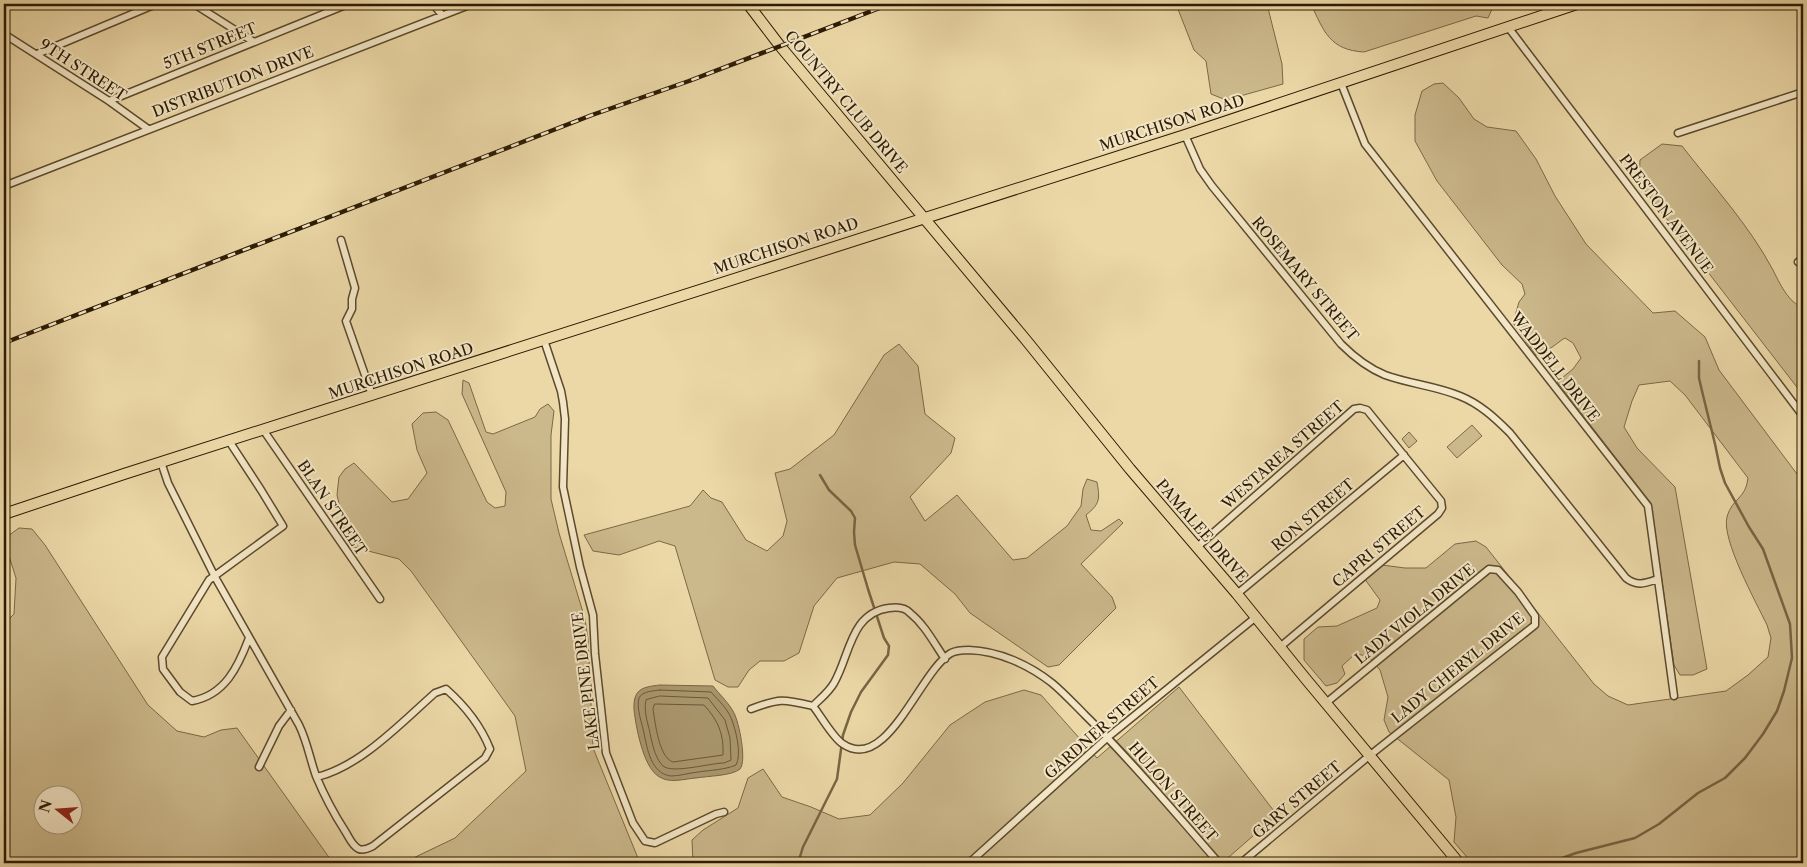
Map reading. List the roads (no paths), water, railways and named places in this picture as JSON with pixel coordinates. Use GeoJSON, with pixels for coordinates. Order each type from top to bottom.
{"type":"FeatureCollection","features":[{"type":"Feature","properties":{"kind":"main road","name":"COUNTRY CLUB DRIVE"},"geometry":{"type":"LineString","coordinates":[[748,4],[780,46],[923,218]]}},
{"type":"Feature","properties":{"kind":"main road","name":"MURCHISON ROAD"},"geometry":{"type":"LineString","coordinates":[[4,514],[161,462],[264,431],[1185,135],[1577,4]]}},
{"type":"Feature","properties":{"kind":"main road","name":"PAMALEE DRIVE"},"geometry":{"type":"LineString","coordinates":[[923,218],[1033,347],[1125,463],[1196,548],[1238,594],[1369,756],[1459,863]]}},
{"type":"Feature","properties":{"kind":"street"},"geometry":{"type":"LineString","coordinates":[[37,54],[156,4]]}},
{"type":"Feature","properties":{"kind":"street"},"geometry":{"type":"LineString","coordinates":[[194,4],[254,42]]}},
{"type":"Feature","properties":{"kind":"street","name":"5TH STREET"},"geometry":{"type":"LineString","coordinates":[[109,101],[348,4]]}},
{"type":"Feature","properties":{"kind":"street"},"geometry":{"type":"LineString","coordinates":[[433,4],[442,15]]}},
{"type":"Feature","properties":{"kind":"street","name":"DISTRIBUTION DRIVE"},"geometry":{"type":"LineString","coordinates":[[4,186],[472,4]]}},
{"type":"Feature","properties":{"kind":"street","name":"PRESTON AVENUE"},"geometry":{"type":"LineString","coordinates":[[1508,27],[1803,416]]}},
{"type":"Feature","properties":{"kind":"street","name":"9TH STREET"},"geometry":{"type":"LineString","coordinates":[[4,34],[109,101],[148,129]]}},
{"type":"Feature","properties":{"kind":"street","name":"WADDELL DRIVE"},"geometry":{"type":"LineString","coordinates":[[1341,83],[1365,144],[1648,506],[1674,696]]}},
{"type":"Feature","properties":{"kind":"street"},"geometry":{"type":"LineString","coordinates":[[1678,134],[1803,92]]}},
{"type":"Feature","properties":{"kind":"street","name":"ROSEMARY STREET"},"geometry":{"type":"LineString","coordinates":[[1185,135],[1200,169],[1212,186],[1346,350],[1378,372],[1461,396],[1488,412],[1510,433],[1626,578],[1634,584],[1658,579]]}},
{"type":"Feature","properties":{"kind":"street"},"geometry":{"type":"LineString","coordinates":[[341,240],[355,288],[352,309],[346,321],[372,396]]}},
{"type":"Feature","properties":{"kind":"street","name":"LAKE PINE DRIVE"},"geometry":{"type":"LineString","coordinates":[[544,340],[563,402],[565,419],[563,487],[580,567],[593,615],[595,654],[606,753],[632,823],[645,841],[655,843],[724,812]]}},
{"type":"Feature","properties":{"kind":"street","name":"WESTAREA STREET"},"geometry":{"type":"LineString","coordinates":[[1196,548],[1354,409],[1367,410],[1404,455]]}},
{"type":"Feature","properties":{"kind":"street","name":"BLAN STREET"},"geometry":{"type":"LineString","coordinates":[[264,431],[380,599]]}},
{"type":"Feature","properties":{"kind":"street"},"geometry":{"type":"LineString","coordinates":[[229,442],[283,526],[210,580],[162,657],[162,669],[180,692],[192,701],[204,699],[218,690],[239,665],[248,638]]}},
{"type":"Feature","properties":{"kind":"street","name":"RON STREET"},"geometry":{"type":"LineString","coordinates":[[1238,594],[1404,455]]}},
{"type":"Feature","properties":{"kind":"street","name":"CAPRI STREET"},"geometry":{"type":"LineString","coordinates":[[1280,647],[1438,514],[1442,508],[1441,501],[1404,455]]}},
{"type":"Feature","properties":{"kind":"street"},"geometry":{"type":"LineString","coordinates":[[161,462],[168,483],[215,577],[248,638],[291,710],[304,736],[317,777],[338,819],[357,848],[367,849],[374,846],[485,758],[490,749],[483,733],[455,697],[446,690],[435,693],[364,754],[338,769],[317,777]]}},
{"type":"Feature","properties":{"kind":"street","name":"LADY VIOLA DRIVE"},"geometry":{"type":"LineString","coordinates":[[1326,703],[1489,569],[1498,570],[1518,592]]}},
{"type":"Feature","properties":{"kind":"street","name":"LADY CHERYL DRIVE"},"geometry":{"type":"LineString","coordinates":[[1369,756],[1535,624],[1536,616],[1518,592]]}},
{"type":"Feature","properties":{"kind":"street"},"geometry":{"type":"LineString","coordinates":[[751,709],[774,701],[790,700],[813,706],[841,743],[854,751],[868,749],[880,743],[905,712],[936,666],[945,659],[920,622],[908,611],[896,607],[881,609],[864,618],[856,629],[833,686],[813,706]]}},
{"type":"Feature","properties":{"kind":"street","name":"GARDNER STREET"},"geometry":{"type":"LineString","coordinates":[[969,863],[1108,737],[1256,617]]}},
{"type":"Feature","properties":{"kind":"street","name":"HULON STREET"},"geometry":{"type":"LineString","coordinates":[[945,659],[952,652],[969,650],[991,653],[1013,659],[1052,683],[1108,737],[1219,863]]}},
{"type":"Feature","properties":{"kind":"street"},"geometry":{"type":"LineString","coordinates":[[259,767],[279,726],[291,710]]}},
{"type":"Feature","properties":{"kind":"street","name":"GARY STREET"},"geometry":{"type":"LineString","coordinates":[[1241,863],[1369,756]]}},
{"type":"Feature","properties":{"kind":"water"},"geometry":{"type":"Polygon","coordinates":[[[660,685],[713,686],[730,706],[736,718],[743,758],[740,769],[725,774],[676,780],[667,780],[658,776],[653,771],[641,746],[634,703],[640,690],[660,685]]]}},
{"type":"Feature","properties":{"kind":"waterway"},"geometry":{"type":"LineString","coordinates":[[1548,863],[1576,853],[1635,838],[1659,824],[1698,793],[1725,778],[1745,758],[1763,734],[1777,711],[1784,691],[1792,658],[1790,624],[1763,549],[1725,483],[1699,378],[1699,361]]}},
{"type":"Feature","properties":{"kind":"waterway"},"geometry":{"type":"LineString","coordinates":[[798,863],[803,847],[837,779],[843,735],[851,712],[861,692],[888,655],[889,646],[884,638],[855,545],[855,518],[851,511],[829,490],[820,475]]}},
{"type":"Feature","properties":{"kind":"railway"},"geometry":{"type":"LineString","coordinates":[[4,343],[592,115],[689,81],[890,4]]}}]}
